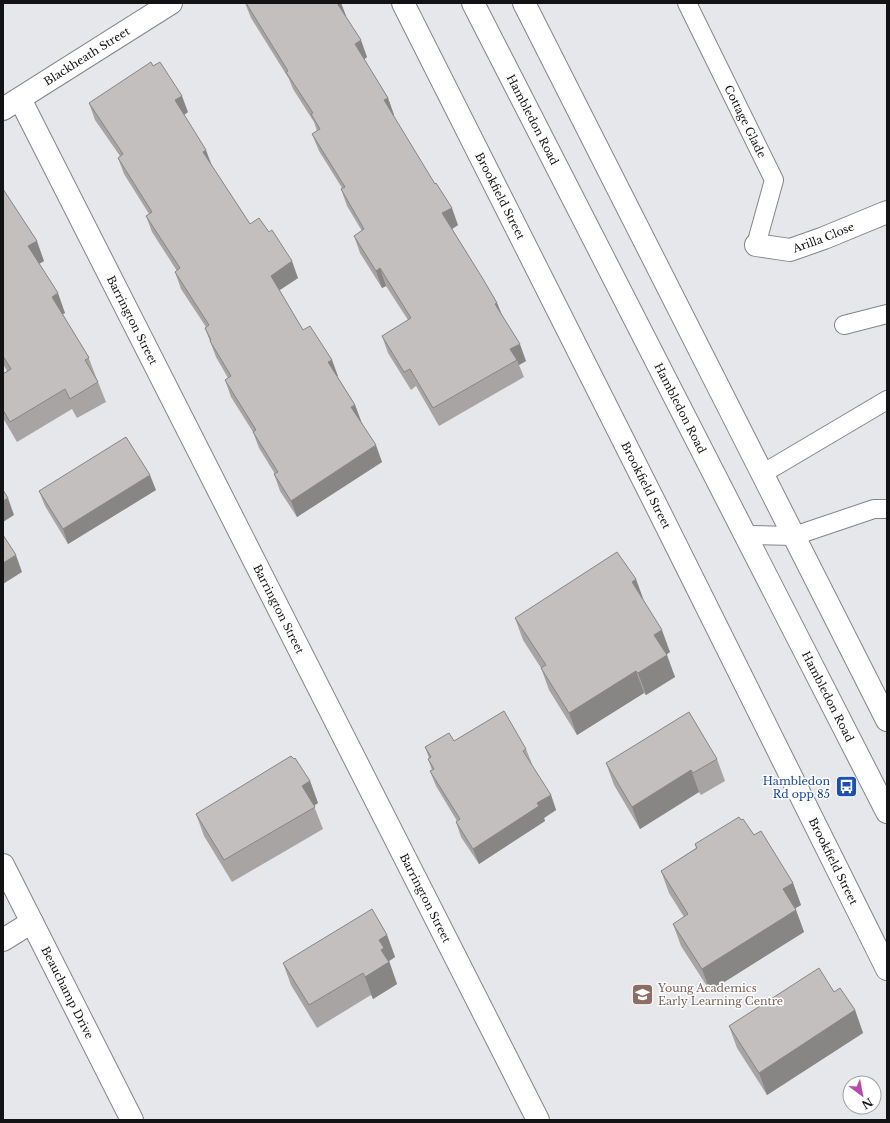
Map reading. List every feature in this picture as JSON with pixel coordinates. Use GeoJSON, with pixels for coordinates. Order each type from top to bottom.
{"type":"FeatureCollection","features":[{"type":"Feature","properties":{"kind":"street","name":"Blackheath Street"},"geometry":{"type":"LineString","coordinates":[[11,104],[171,3]]}},
{"type":"Feature","properties":{"kind":"street","name":"Brookfield Street"},"geometry":{"type":"LineString","coordinates":[[402,3],[657,506],[887,969]]}},
{"type":"Feature","properties":{"kind":"street","name":"Hambledon Road"},"geometry":{"type":"LineString","coordinates":[[473,3],[887,812]]}},
{"type":"Feature","properties":{"kind":"street"},"geometry":{"type":"LineString","coordinates":[[524,3],[887,720]]}},
{"type":"Feature","properties":{"kind":"street","name":"Barrington Street"},"geometry":{"type":"LineString","coordinates":[[11,104],[538,1120]]}},
{"type":"Feature","properties":{"kind":"street","name":"Arilla Close"},"geometry":{"type":"LineString","coordinates":[[756,245],[790,250],[824,238],[887,212]]}},
{"type":"Feature","properties":{"kind":"street","name":"Beauchamp Drive"},"geometry":{"type":"LineString","coordinates":[[3,865],[132,1120]]}},
{"type":"Feature","properties":{"kind":"street"},"geometry":{"type":"LineString","coordinates":[[3,940],[32,922]]}},
{"type":"Feature","properties":{"kind":"lane","name":"Cottage Glade"},"geometry":{"type":"LineString","coordinates":[[687,3],[774,180],[756,245]]}},
{"type":"Feature","properties":{"kind":"lane"},"geometry":{"type":"LineString","coordinates":[[844,325],[887,314]]}},
{"type":"Feature","properties":{"kind":"lane"},"geometry":{"type":"LineString","coordinates":[[762,474],[887,400]]}},
{"type":"Feature","properties":{"kind":"lane"},"geometry":{"type":"LineString","coordinates":[[746,536],[794,536],[874,508],[887,509]]}},
{"type":"Feature","properties":{"kind":"building"},"geometry":{"type":"Polygon","coordinates":[[[246,3],[337,3],[361,40],[355,44],[388,98],[384,100],[435,184],[436,183],[452,208],[442,213],[483,279],[497,303],[495,304],[520,344],[510,349],[517,360],[433,408],[410,369],[404,372],[382,336],[411,318],[380,268],[376,271],[354,236],[364,229],[341,189],[345,187],[312,134],[320,129],[311,114],[313,113],[286,72],[288,71],[246,3]]]}},
{"type":"Feature","properties":{"kind":"building"},"geometry":{"type":"Polygon","coordinates":[[[151,62],[153,66],[160,62],[182,96],[175,100],[206,150],[203,152],[250,224],[259,218],[269,232],[272,230],[292,261],[271,276],[303,330],[310,326],[332,360],[328,362],[355,405],[351,407],[376,445],[291,501],[274,474],[278,472],[253,432],[256,430],[225,380],[231,376],[210,341],[211,340],[205,328],[209,325],[175,272],[180,268],[146,216],[152,212],[118,158],[123,154],[89,103],[151,62]]]}},
{"type":"Feature","properties":{"kind":"building"},"geometry":{"type":"Polygon","coordinates":[[[3,189],[37,241],[28,246],[58,293],[52,297],[88,356],[89,358],[85,360],[98,382],[70,399],[65,389],[10,422],[3,410],[3,374],[11,369],[3,356],[3,189]]]}},
{"type":"Feature","properties":{"kind":"building"},"geometry":{"type":"Polygon","coordinates":[[[126,437],[150,475],[63,529],[39,491],[126,437]]]}},
{"type":"Feature","properties":{"kind":"building"},"geometry":{"type":"Polygon","coordinates":[[[3,490],[8,498],[3,501],[3,490]]]}},
{"type":"Feature","properties":{"kind":"building"},"geometry":{"type":"Polygon","coordinates":[[[3,535],[16,555],[3,563],[3,535]]]}},
{"type":"Feature","properties":{"kind":"building"},"geometry":{"type":"Polygon","coordinates":[[[617,552],[636,579],[632,582],[662,630],[654,635],[667,655],[638,673],[636,671],[569,713],[541,668],[546,665],[515,618],[617,552]]]}},
{"type":"Feature","properties":{"kind":"building"},"geometry":{"type":"Polygon","coordinates":[[[504,711],[526,749],[523,751],[551,795],[537,803],[539,806],[473,849],[456,822],[460,819],[430,771],[434,769],[428,759],[431,757],[425,747],[449,733],[454,741],[504,711]]]}},
{"type":"Feature","properties":{"kind":"building"},"geometry":{"type":"Polygon","coordinates":[[[689,712],[717,759],[693,773],[691,770],[632,807],[606,763],[689,712]]]}},
{"type":"Feature","properties":{"kind":"building"},"geometry":{"type":"Polygon","coordinates":[[[291,756],[294,759],[295,758],[310,781],[302,786],[315,807],[224,860],[196,814],[291,756]]]}},
{"type":"Feature","properties":{"kind":"building"},"geometry":{"type":"Polygon","coordinates":[[[739,817],[741,820],[743,819],[754,835],[761,831],[793,883],[783,889],[796,910],[702,969],[673,924],[688,914],[661,871],[697,848],[695,844],[739,817]]]}},
{"type":"Feature","properties":{"kind":"building"},"geometry":{"type":"Polygon","coordinates":[[[372,909],[387,935],[379,940],[384,948],[381,950],[389,962],[365,977],[363,973],[309,1005],[283,963],[372,909]]]}},
{"type":"Feature","properties":{"kind":"building"},"geometry":{"type":"Polygon","coordinates":[[[819,968],[834,992],[840,988],[855,1010],[759,1073],[729,1026],[819,968]]]}},
{"type":"Feature","properties":{"kind":"place","name":"Hambledon Rd opp 85"},"geometry":{"type":"Point","coordinates":[846,787]}},
{"type":"Feature","properties":{"kind":"place","name":"Young Academics Early Learning Centre"},"geometry":{"type":"Point","coordinates":[642,994]}}]}
